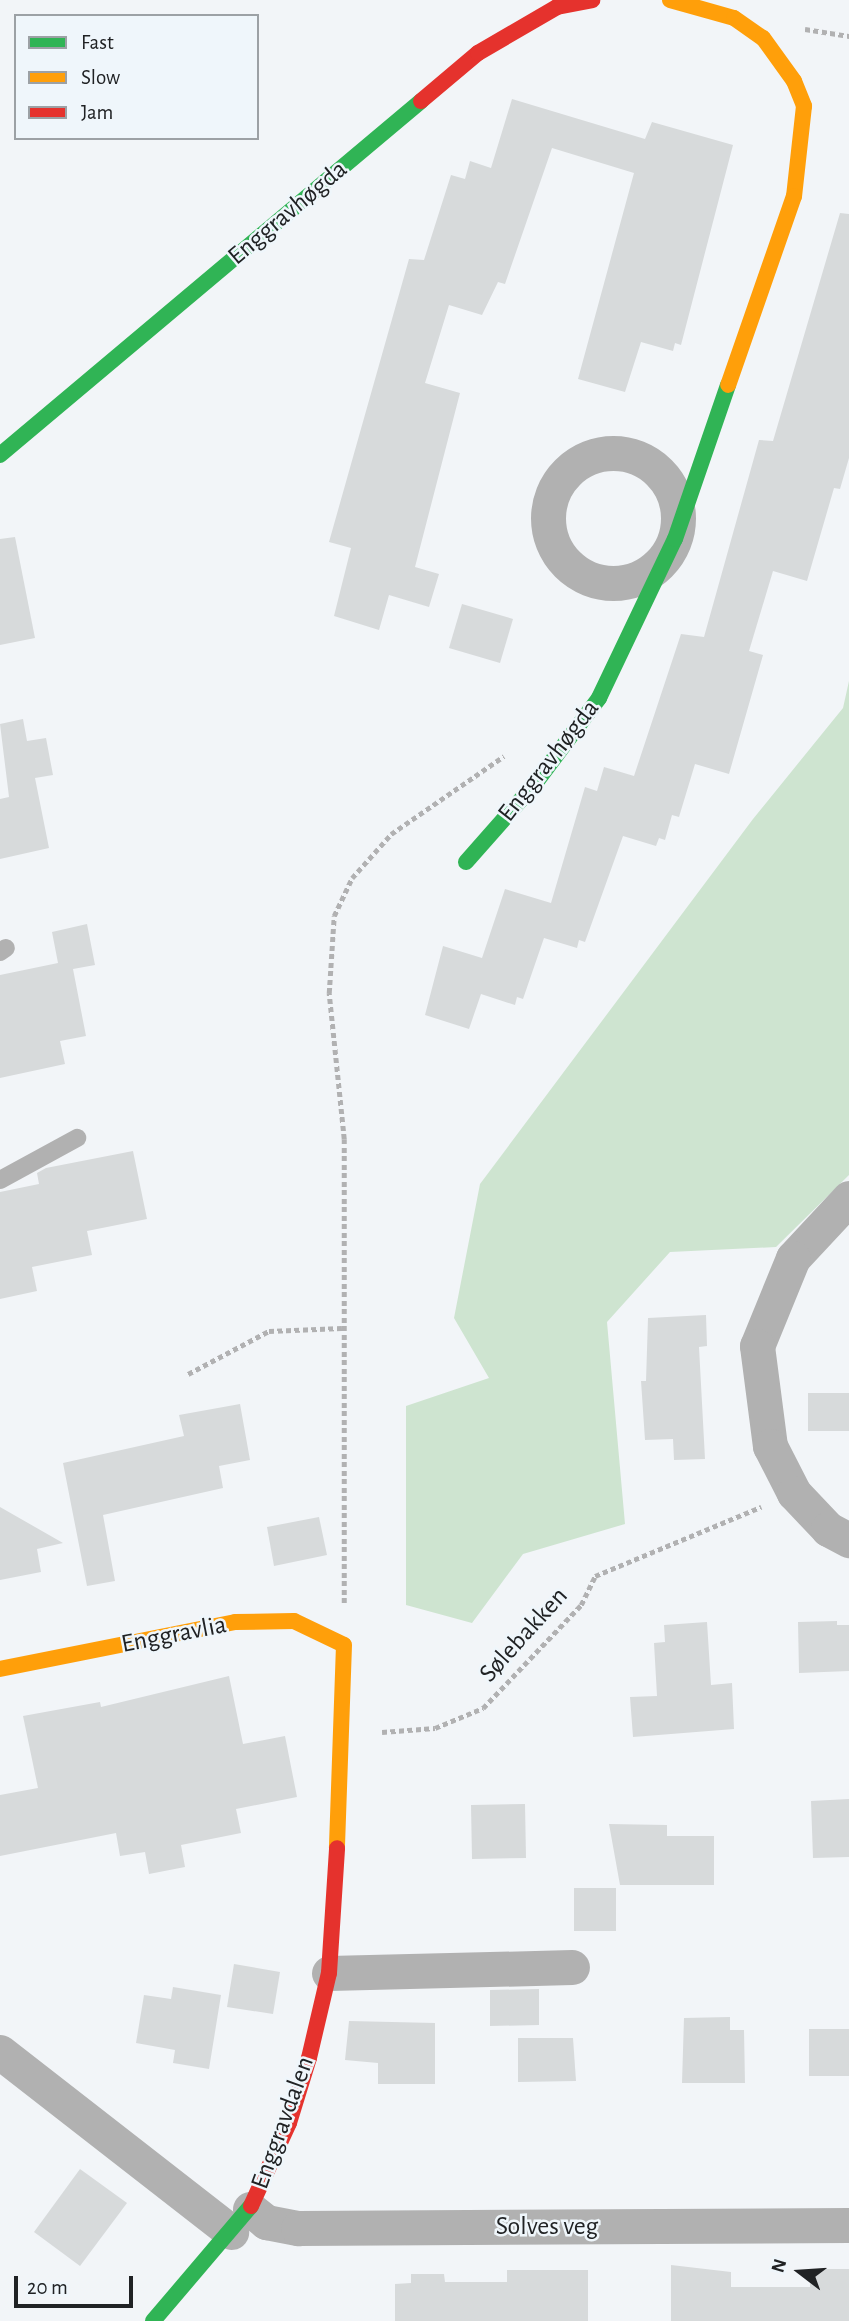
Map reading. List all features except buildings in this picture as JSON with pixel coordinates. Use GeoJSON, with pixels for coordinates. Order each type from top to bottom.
{"type":"FeatureCollection","features":[{"type":"Feature","properties":{"kind":"street","name":"Enggravhøgda"},"geometry":{"type":"LineString","coordinates":[[0,454],[478,53],[557,7],[592,0]]}},
{"type":"Feature","properties":{"kind":"street","name":"Enggravhøgda"},"geometry":{"type":"LineString","coordinates":[[466,862],[588,717],[675,539],[794,196],[805,134],[804,106],[794,82],[763,38],[734,18],[670,0]]}},
{"type":"Feature","properties":{"kind":"street"},"geometry":{"type":"LineString","coordinates":[[849,1198],[793,1258],[757,1346],[770,1446],[794,1493],[828,1529],[849,1540]]}},
{"type":"Feature","properties":{"kind":"street","name":"Enggravlia"},"geometry":{"type":"LineString","coordinates":[[0,1669],[235,1622],[294,1621],[344,1646]]}},
{"type":"Feature","properties":{"kind":"street","name":"Enggravdalen"},"geometry":{"type":"LineString","coordinates":[[153,2321],[240,2221],[289,2123],[328,1973],[345,1733],[344,1646]]}},
{"type":"Feature","properties":{"kind":"street"},"geometry":{"type":"LineString","coordinates":[[328,1973],[572,1967]]}},
{"type":"Feature","properties":{"kind":"street"},"geometry":{"type":"LineString","coordinates":[[0,2052],[240,2221]]}},
{"type":"Feature","properties":{"kind":"street","name":"Solves veg"},"geometry":{"type":"LineString","coordinates":[[240,2221],[266,2222],[298,2228],[849,2225]]}},
{"type":"Feature","properties":{"kind":"lane"},"geometry":{"type":"LineString","coordinates":[[0,1180],[77,1138]]}},
{"type":"Feature","properties":{"kind":"path"},"geometry":{"type":"LineString","coordinates":[[344,1646],[344,1139],[329,993],[334,916],[352,878],[391,834],[514,749]]}},
{"type":"Feature","properties":{"kind":"path"},"geometry":{"type":"LineString","coordinates":[[188,1374],[269,1331],[342,1328]]}},
{"type":"Feature","properties":{"kind":"path","name":"Sølebakken"},"geometry":{"type":"LineString","coordinates":[[345,1733],[435,1728],[483,1708],[581,1605],[595,1576],[794,1493]]}},
{"type":"Feature","properties":{"kind":"green space"},"geometry":{"type":"Polygon","coordinates":[[[849,681],[849,1175],[776,1247],[670,1252],[607,1322],[625,1524],[523,1554],[472,1623],[406,1605],[406,1406],[489,1378],[454,1318],[480,1184],[753,819],[843,708],[849,681]]]}},
{"type":"Feature","properties":{"kind":"traffic: fast"},"geometry":{"type":"LineString","coordinates":[[0,455],[421,101]]}},
{"type":"Feature","properties":{"kind":"traffic: fast"},"geometry":{"type":"LineString","coordinates":[[466,862],[534,785],[599,698],[675,539],[728,385]]}},
{"type":"Feature","properties":{"kind":"traffic: fast"},"geometry":{"type":"LineString","coordinates":[[153,2321],[251,2206]]}},
{"type":"Feature","properties":{"kind":"traffic: slow"},"geometry":{"type":"LineString","coordinates":[[670,0],[734,18],[763,38],[794,81],[804,106],[794,196],[728,385]]}},
{"type":"Feature","properties":{"kind":"traffic: slow"},"geometry":{"type":"LineString","coordinates":[[0,1669],[235,1622],[294,1621],[344,1645],[337,1848]]}},
{"type":"Feature","properties":{"kind":"traffic: jam"},"geometry":{"type":"LineString","coordinates":[[421,101],[478,53],[557,7],[592,0]]}},
{"type":"Feature","properties":{"kind":"traffic: jam"},"geometry":{"type":"LineString","coordinates":[[251,2206],[289,2123],[309,2058],[329,1973],[337,1848]]}}]}
